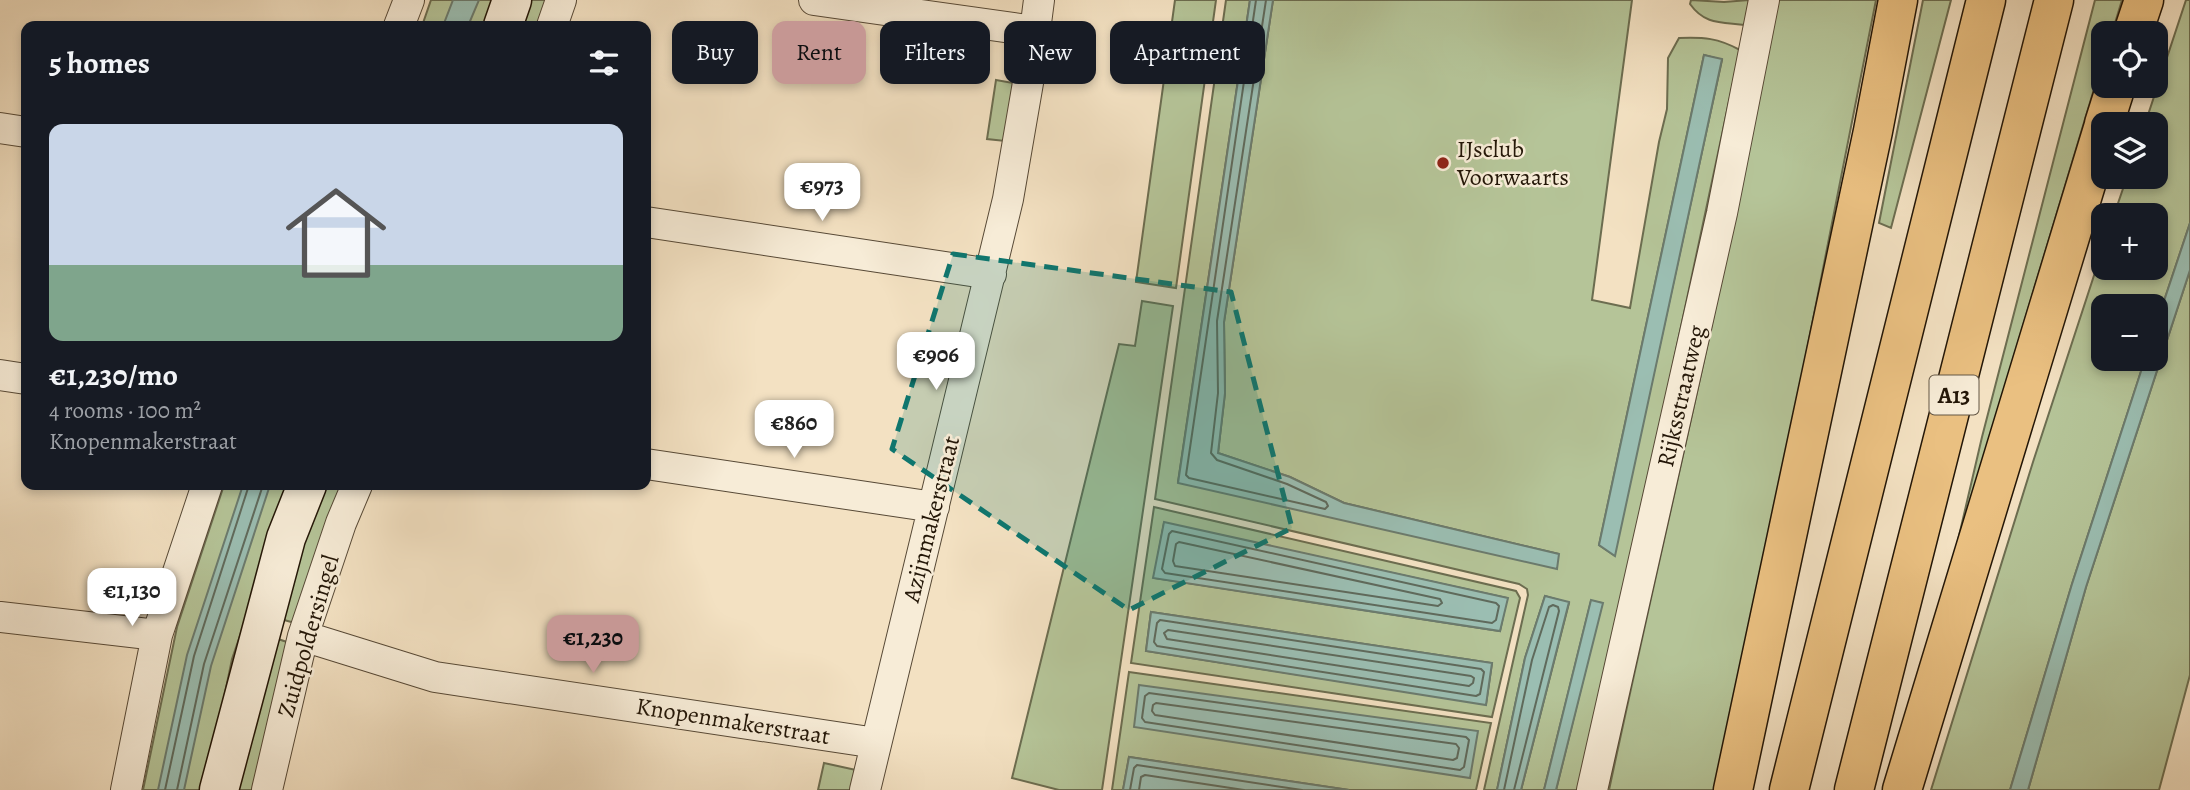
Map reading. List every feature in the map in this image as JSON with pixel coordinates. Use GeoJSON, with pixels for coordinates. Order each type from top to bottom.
{"type":"FeatureCollection","features":[{"type":"Feature","properties":{"kind":"highway"},"geometry":{"type":"LineString","coordinates":[[1733,790],[1898,0]]}},
{"type":"Feature","properties":{"kind":"highway","name":"A13"},"geometry":{"type":"LineString","coordinates":[[1788,790],[1986,0]]}},
{"type":"Feature","properties":{"kind":"highway","name":"A13"},"geometry":{"type":"LineString","coordinates":[[1854,790],[2054,0]]}},
{"type":"Feature","properties":{"kind":"highway"},"geometry":{"type":"LineString","coordinates":[[2137,21],[2144,0]]}},
{"type":"Feature","properties":{"kind":"highway","name":"A13"},"geometry":{"type":"LineString","coordinates":[[1902,790],[2091,168]]}},
{"type":"Feature","properties":{"kind":"street"},"geometry":{"type":"LineString","coordinates":[[401,21],[409,0]]}},
{"type":"Feature","properties":{"kind":"street"},"geometry":{"type":"LineString","coordinates":[[505,21],[512,0]]}},
{"type":"Feature","properties":{"kind":"street"},"geometry":{"type":"LineString","coordinates":[[554,21],[561,0]]}},
{"type":"Feature","properties":{"kind":"street"},"geometry":{"type":"LineString","coordinates":[[814,0],[1004,27]]}},
{"type":"Feature","properties":{"kind":"street","name":"Azijnmakerstraat"},"geometry":{"type":"LineString","coordinates":[[1036,21],[1039,0]]}},
{"type":"Feature","properties":{"kind":"street","name":"Rijksstraatweg"},"geometry":{"type":"LineString","coordinates":[[1592,790],[1722,213],[1764,0]]}},
{"type":"Feature","properties":{"kind":"street","name":"Azijnmakerstraat"},"geometry":{"type":"LineString","coordinates":[[865,790],[991,274],[1008,200],[1028,84]]}},
{"type":"Feature","properties":{"kind":"street"},"geometry":{"type":"LineString","coordinates":[[0,128],[21,131]]}},
{"type":"Feature","properties":{"kind":"street"},"geometry":{"type":"LineString","coordinates":[[651,223],[991,274]]}},
{"type":"Feature","properties":{"kind":"street"},"geometry":{"type":"LineString","coordinates":[[0,375],[21,378]]}},
{"type":"Feature","properties":{"kind":"street"},"geometry":{"type":"LineString","coordinates":[[651,465],[934,507]]}},
{"type":"Feature","properties":{"kind":"street"},"geometry":{"type":"LineString","coordinates":[[126,790],[157,635],[205,490]]}},
{"type":"Feature","properties":{"kind":"street","name":"Zuidpoldersingel"},"geometry":{"type":"LineString","coordinates":[[219,790],[286,538],[305,490]]}},
{"type":"Feature","properties":{"kind":"street","name":"Zuidpoldersingel"},"geometry":{"type":"LineString","coordinates":[[267,790],[303,636],[355,490]]}},
{"type":"Feature","properties":{"kind":"street"},"geometry":{"type":"LineString","coordinates":[[0,617],[157,635]]}},
{"type":"Feature","properties":{"kind":"street","name":"Knopenmakerstraat"},"geometry":{"type":"LineString","coordinates":[[303,636],[435,677],[876,743]]}},
{"type":"Feature","properties":{"kind":"highlighted area"},"geometry":{"type":"Polygon","coordinates":[[[953,254],[1231,292],[1292,528],[1129,610],[892,449],[953,254]]]}},
{"type":"Feature","properties":{"kind":"green space"},"geometry":{"type":"Polygon","coordinates":[[[431,0],[501,0],[494,21],[424,21],[431,0]]]}},
{"type":"Feature","properties":{"kind":"green space"},"geometry":{"type":"Polygon","coordinates":[[[527,0],[550,0],[543,21],[520,21],[527,0]]]}},
{"type":"Feature","properties":{"kind":"green space"},"geometry":{"type":"Polygon","coordinates":[[[1175,0],[1216,0],[1213,21],[1172,21],[1175,0]]]}},
{"type":"Feature","properties":{"kind":"green space"},"geometry":{"type":"Polygon","coordinates":[[[1226,0],[1250,0],[1247,21],[1223,21],[1226,0]]]}},
{"type":"Feature","properties":{"kind":"green space"},"geometry":{"type":"Polygon","coordinates":[[[1273,0],[1632,0],[1592,300],[1630,308],[1667,109],[1668,58],[1679,38],[1711,39],[1740,50],[1633,552],[1578,790],[1556,790],[1602,603],[1591,601],[1544,790],[1521,790],[1569,603],[1545,596],[1525,658],[1497,790],[1484,790],[1528,595],[1527,589],[1519,584],[1155,499],[1214,84],[1237,84],[1178,482],[1559,554],[1344,503],[1290,477],[1218,453],[1225,393],[1224,322],[1260,84],[1265,84],[1265,53],[1273,0]],[[1704,55],[1599,545],[1614,555],[1722,60],[1704,55]]]}},
{"type":"Feature","properties":{"kind":"green space"},"geometry":{"type":"Polygon","coordinates":[[[1691,0],[1749,0],[1745,25],[1708,19],[1696,11],[1690,4],[1691,0]]]}},
{"type":"Feature","properties":{"kind":"green space"},"geometry":{"type":"Polygon","coordinates":[[[1776,0],[1876,0],[1776,507],[1714,790],[1609,790],[1718,297],[1776,0]]]}},
{"type":"Feature","properties":{"kind":"green space"},"geometry":{"type":"Polygon","coordinates":[[[1923,0],[1951,0],[1891,228],[1879,223],[1923,0]]]}},
{"type":"Feature","properties":{"kind":"green space"},"geometry":{"type":"Polygon","coordinates":[[[2095,0],[2122,0],[2116,21],[2091,21],[2091,98],[1955,553],[1982,437],[2095,0]]]}},
{"type":"Feature","properties":{"kind":"green space"},"geometry":{"type":"Polygon","coordinates":[[[2186,0],[2190,0],[2190,223],[2166,294],[2091,294],[2091,371],[2141,371],[2072,584],[2010,790],[1931,790],[2093,280],[2168,280],[2168,203],[2118,203],[2123,189],[2168,189],[2168,112],[2149,112],[2154,98],[2168,98],[2168,54],[2186,0]]]}},
{"type":"Feature","properties":{"kind":"green space"},"geometry":{"type":"Polygon","coordinates":[[[996,80],[1013,84],[1005,141],[987,139],[996,80]]]}},
{"type":"Feature","properties":{"kind":"green space"},"geometry":{"type":"Polygon","coordinates":[[[1163,84],[1204,84],[1176,288],[1136,282],[1163,84]]]}},
{"type":"Feature","properties":{"kind":"green space"},"geometry":{"type":"Polygon","coordinates":[[[2190,270],[2190,675],[2159,790],[2028,790],[2086,587],[2157,371],[2168,371],[2168,337],[2190,270]]]}},
{"type":"Feature","properties":{"kind":"green space"},"geometry":{"type":"Polygon","coordinates":[[[1142,301],[1173,306],[1102,790],[1059,790],[1012,778],[1119,344],[1135,346],[1142,301]]]}},
{"type":"Feature","properties":{"kind":"green space"},"geometry":{"type":"Polygon","coordinates":[[[222,490],[290,490],[232,659],[205,790],[143,790],[177,627],[222,490]]]}},
{"type":"Feature","properties":{"kind":"green space"},"geometry":{"type":"Polygon","coordinates":[[[320,490],[341,490],[295,623],[284,620],[278,639],[290,643],[255,790],[232,790],[267,642],[320,490]]]}},
{"type":"Feature","properties":{"kind":"green space"},"geometry":{"type":"Polygon","coordinates":[[[1154,507],[1516,591],[1520,598],[1492,717],[1131,663],[1154,507]],[[1164,523],[1154,578],[1500,631],[1507,598],[1164,523]],[[1151,612],[1146,651],[1486,704],[1492,663],[1151,612]]]}},
{"type":"Feature","properties":{"kind":"green space"},"geometry":{"type":"Polygon","coordinates":[[[1129,672],[1491,723],[1476,790],[1349,790],[1129,757],[1123,790],[1112,790],[1129,672]]]}},
{"type":"Feature","properties":{"kind":"green space"},"geometry":{"type":"Polygon","coordinates":[[[824,763],[856,770],[851,790],[818,790],[824,763]]]}},
{"type":"Feature","properties":{"kind":"water"},"geometry":{"type":"Polygon","coordinates":[[[453,0],[479,0],[470,21],[445,21],[453,0]]]}},
{"type":"Feature","properties":{"kind":"water"},"geometry":{"type":"Polygon","coordinates":[[[1250,0],[1273,0],[1265,53],[1265,21],[1247,21],[1250,0]]]}},
{"type":"Feature","properties":{"kind":"water"},"geometry":{"type":"Polygon","coordinates":[[[1704,55],[1722,59],[1615,556],[1599,545],[1704,55]]]}},
{"type":"Feature","properties":{"kind":"water"},"geometry":{"type":"Polygon","coordinates":[[[1237,84],[1260,84],[1224,322],[1225,393],[1218,453],[1290,477],[1344,503],[1559,554],[1557,569],[1178,483],[1237,84]]]}},
{"type":"Feature","properties":{"kind":"water"},"geometry":{"type":"Polygon","coordinates":[[[2190,223],[2190,270],[2168,337],[2166,294],[2190,223]]]}},
{"type":"Feature","properties":{"kind":"water"},"geometry":{"type":"Polygon","coordinates":[[[2141,371],[2157,371],[2086,587],[2028,790],[2010,790],[2072,584],[2141,371]]]}},
{"type":"Feature","properties":{"kind":"water"},"geometry":{"type":"Polygon","coordinates":[[[241,490],[268,490],[211,666],[184,790],[158,790],[187,655],[241,490]]]}},
{"type":"Feature","properties":{"kind":"water"},"geometry":{"type":"Polygon","coordinates":[[[1164,522],[1508,598],[1500,631],[1153,578],[1164,522]]]}},
{"type":"Feature","properties":{"kind":"water"},"geometry":{"type":"Polygon","coordinates":[[[1545,596],[1569,602],[1521,790],[1497,790],[1525,658],[1545,596]]]}},
{"type":"Feature","properties":{"kind":"water"},"geometry":{"type":"Polygon","coordinates":[[[1591,600],[1603,603],[1556,790],[1544,790],[1591,600]]]}},
{"type":"Feature","properties":{"kind":"water"},"geometry":{"type":"Polygon","coordinates":[[[1151,612],[1492,663],[1486,705],[1146,651],[1151,612]]]}},
{"type":"Feature","properties":{"kind":"water"},"geometry":{"type":"Polygon","coordinates":[[[1139,685],[1478,731],[1470,778],[1134,727],[1139,685]]]}},
{"type":"Feature","properties":{"kind":"water"},"geometry":{"type":"Polygon","coordinates":[[[1129,757],[1349,790],[1123,790],[1129,757]]]}},
{"type":"Feature","properties":{"kind":"place","name":"IJsclub Voorwaarts"},"geometry":{"type":"Point","coordinates":[1443,163]}}]}
